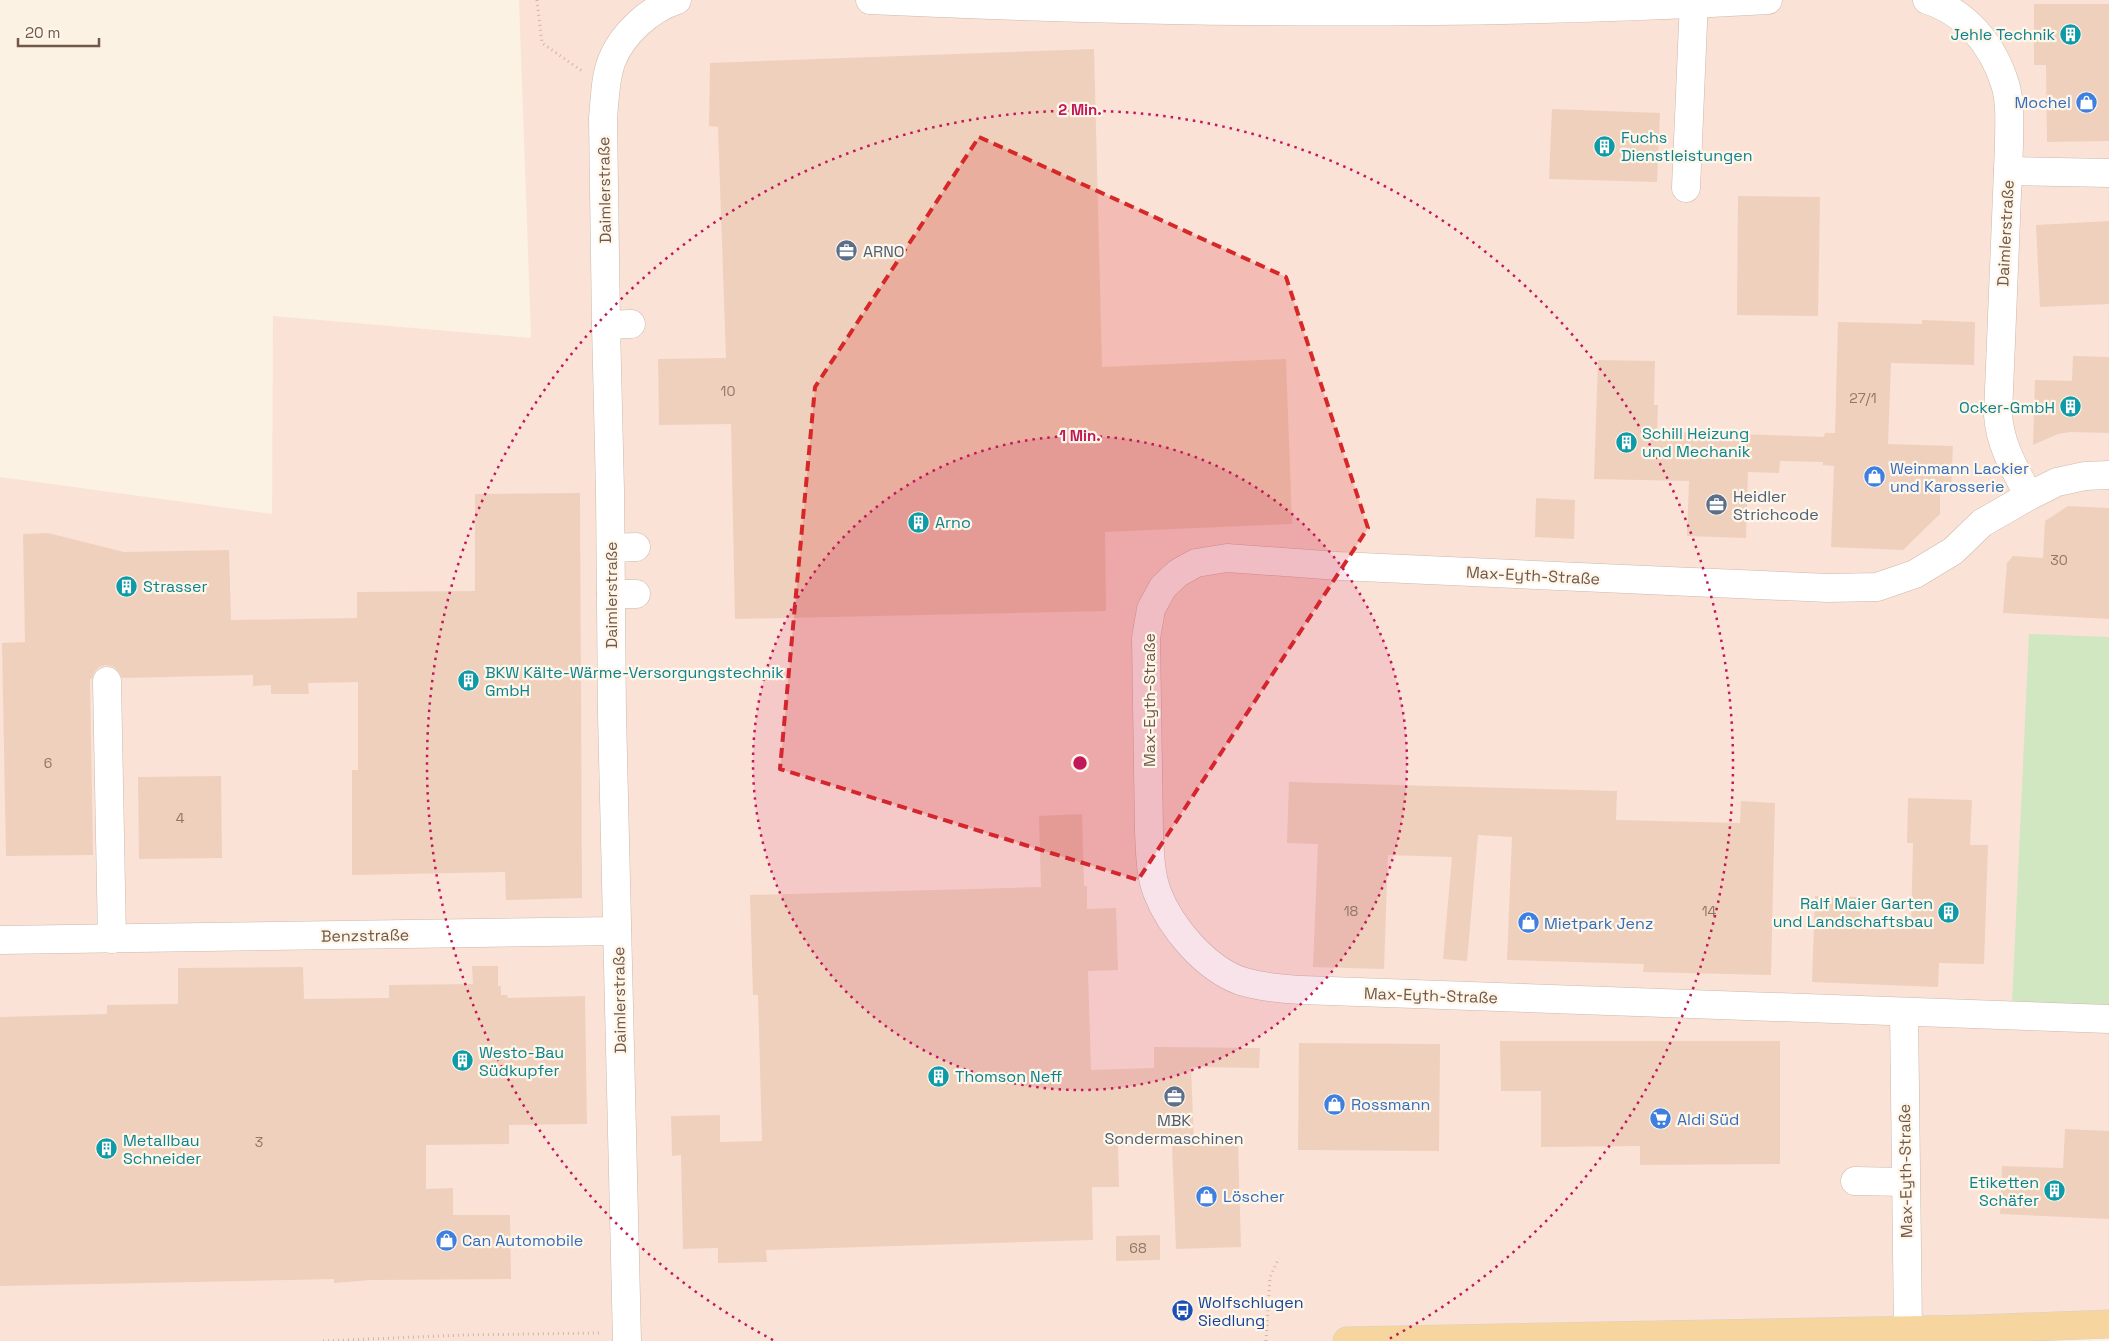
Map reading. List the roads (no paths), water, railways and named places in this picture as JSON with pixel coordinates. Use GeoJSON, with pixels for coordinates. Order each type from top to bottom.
{"type":"FeatureCollection","features":[{"type":"Feature","properties":{"kind":"main road"},"geometry":{"type":"LineString","coordinates":[[1347,1341],[1976,1329],[2109,1324]]}},
{"type":"Feature","properties":{"kind":"street","name":"Daimlerstraße"},"geometry":{"type":"LineString","coordinates":[[627,1337],[612,714],[624,594],[622,481],[618,324],[604,128],[616,89],[612,60],[624,40],[640,21],[666,4],[677,0]]}},
{"type":"Feature","properties":{"kind":"street"},"geometry":{"type":"LineString","coordinates":[[870,0],[974,5],[1285,11],[1592,9],[1694,2],[1768,0]]}},
{"type":"Feature","properties":{"kind":"street","name":"Daimlerstraße"},"geometry":{"type":"LineString","coordinates":[[1927,0],[1971,8],[1985,44],[1995,60],[2006,85],[2010,116],[1998,415],[1999,432],[2005,450],[2029,496]]}},
{"type":"Feature","properties":{"kind":"street"},"geometry":{"type":"LineString","coordinates":[[1686,188],[1694,2]]}},
{"type":"Feature","properties":{"kind":"street"},"geometry":{"type":"LineString","coordinates":[[2008,171],[2109,173]]}},
{"type":"Feature","properties":{"kind":"street","name":"Max-Eyth-Straße"},"geometry":{"type":"LineString","coordinates":[[2109,475],[2085,476],[2057,482],[1982,523],[1952,551],[1915,574],[1877,588],[1679,582],[1339,566],[1227,558],[1196,563],[1178,573],[1163,587],[1151,609],[1146,638],[1150,863],[1157,892],[1170,917],[1192,947],[1212,966],[1240,980],[1270,988],[1302,990],[2109,1019]]}},
{"type":"Feature","properties":{"kind":"street"},"geometry":{"type":"LineString","coordinates":[[107,680],[112,938]]}},
{"type":"Feature","properties":{"kind":"street","name":"Benzstraße"},"geometry":{"type":"LineString","coordinates":[[0,940],[617,931]]}},
{"type":"Feature","properties":{"kind":"street","name":"Max-Eyth-Straße"},"geometry":{"type":"LineString","coordinates":[[1904,1013],[1908,1329]]}},
{"type":"Feature","properties":{"kind":"street"},"geometry":{"type":"LineString","coordinates":[[1855,1181],[1905,1182]]}},
{"type":"Feature","properties":{"kind":"place","name":"Jehle Technik"},"geometry":{"type":"Point","coordinates":[2071,34]}},
{"type":"Feature","properties":{"kind":"place","name":"Mochel"},"geometry":{"type":"Point","coordinates":[2087,102]}},
{"type":"Feature","properties":{"kind":"place","name":"Fuchs Dienstleistungen"},"geometry":{"type":"Point","coordinates":[1605,146]}},
{"type":"Feature","properties":{"kind":"place","name":"ARNO"},"geometry":{"type":"Point","coordinates":[847,251]}},
{"type":"Feature","properties":{"kind":"place","name":"Ocker-GmbH"},"geometry":{"type":"Point","coordinates":[2071,407]}},
{"type":"Feature","properties":{"kind":"place","name":"Schill Heizung und Mechanik"},"geometry":{"type":"Point","coordinates":[1626,442]}},
{"type":"Feature","properties":{"kind":"place","name":"Weinmann Lackier und Karosserie"},"geometry":{"type":"Point","coordinates":[1874,477]}},
{"type":"Feature","properties":{"kind":"place","name":"Heidler Strichcode"},"geometry":{"type":"Point","coordinates":[1717,505]}},
{"type":"Feature","properties":{"kind":"place","name":"Arno"},"geometry":{"type":"Point","coordinates":[919,522]}},
{"type":"Feature","properties":{"kind":"place","name":"Strasser"},"geometry":{"type":"Point","coordinates":[127,586]}},
{"type":"Feature","properties":{"kind":"place","name":"BKW Kälte-Wärme-Versorgungstechnik GmbH"},"geometry":{"type":"Point","coordinates":[469,681]}},
{"type":"Feature","properties":{"kind":"place","name":"Ralf Maier Garten und Landschaftsbau"},"geometry":{"type":"Point","coordinates":[1949,912]}},
{"type":"Feature","properties":{"kind":"place","name":"Mietpark Jenz"},"geometry":{"type":"Point","coordinates":[1528,923]}},
{"type":"Feature","properties":{"kind":"place","name":"Westo-Bau Südkupfer"},"geometry":{"type":"Point","coordinates":[463,1061]}},
{"type":"Feature","properties":{"kind":"place","name":"Thomson Neff"},"geometry":{"type":"Point","coordinates":[939,1076]}},
{"type":"Feature","properties":{"kind":"place","name":"MBK Sondermaschinen"},"geometry":{"type":"Point","coordinates":[1174,1096]}},
{"type":"Feature","properties":{"kind":"place","name":"Rossmann"},"geometry":{"type":"Point","coordinates":[1335,1104]}},
{"type":"Feature","properties":{"kind":"place","name":"Aldi Süd"},"geometry":{"type":"Point","coordinates":[1661,1119]}},
{"type":"Feature","properties":{"kind":"place","name":"Metallbau Schneider"},"geometry":{"type":"Point","coordinates":[107,1149]}},
{"type":"Feature","properties":{"kind":"place","name":"Etiketten Schäfer"},"geometry":{"type":"Point","coordinates":[2055,1191]}},
{"type":"Feature","properties":{"kind":"place","name":"Löscher"},"geometry":{"type":"Point","coordinates":[1207,1196]}},
{"type":"Feature","properties":{"kind":"place","name":"Can Automobile"},"geometry":{"type":"Point","coordinates":[446,1240]}},
{"type":"Feature","properties":{"kind":"place","name":"Wolfschlugen Siedlung"},"geometry":{"type":"Point","coordinates":[1182,1311]}}]}
